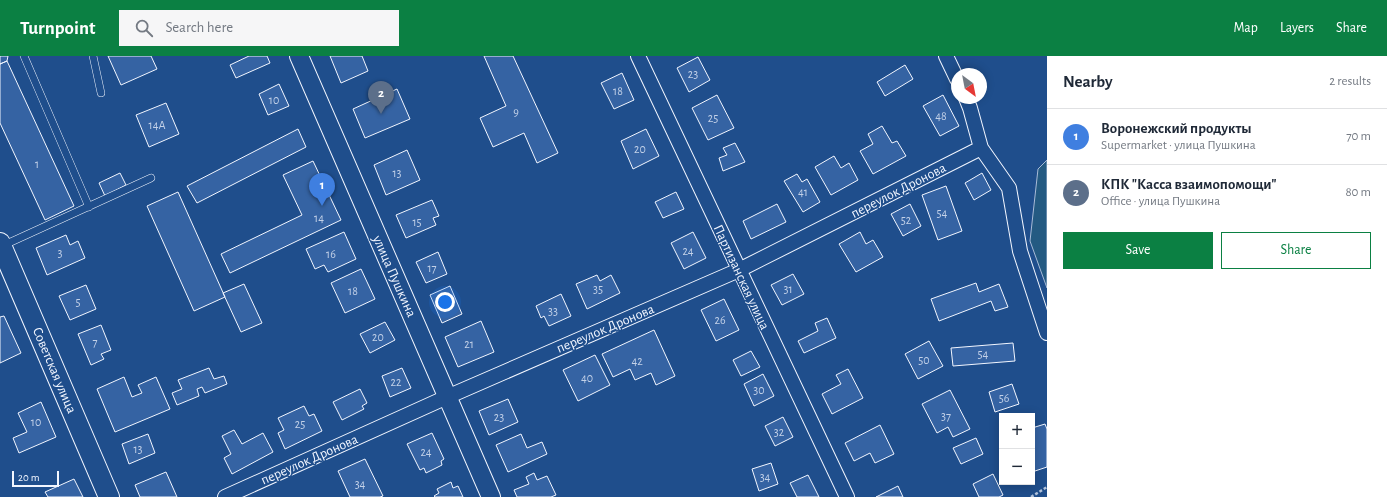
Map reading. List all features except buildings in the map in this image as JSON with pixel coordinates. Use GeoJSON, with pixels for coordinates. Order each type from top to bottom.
{"type":"FeatureCollection","features":[{"type":"Feature","properties":{"kind":"main road","name":"Советская улица"},"geometry":{"type":"LineString","coordinates":[[2,253],[109,497]]}},
{"type":"Feature","properties":{"kind":"street","name":"улица Пушкина"},"geometry":{"type":"LineString","coordinates":[[298,56],[491,497]]}},
{"type":"Feature","properties":{"kind":"street","name":"Партизанская улица"},"geometry":{"type":"LineString","coordinates":[[638,56],[847,497]]}},
{"type":"Feature","properties":{"kind":"street"},"geometry":{"type":"LineString","coordinates":[[946,56],[952,68]]}},
{"type":"Feature","properties":{"kind":"street"},"geometry":{"type":"LineString","coordinates":[[968,104],[981,148],[1009,188],[1020,251],[1047,333]]}},
{"type":"Feature","properties":{"kind":"street","name":"переулок Дронова"},"geometry":{"type":"LineString","coordinates":[[225,497],[447,397],[739,270],[981,148]]}},
{"type":"Feature","properties":{"kind":"lane"},"geometry":{"type":"LineString","coordinates":[[24,56],[89,207]]}},
{"type":"Feature","properties":{"kind":"lane"},"geometry":{"type":"LineString","coordinates":[[92,56],[101,93]]}},
{"type":"Feature","properties":{"kind":"lane"},"geometry":{"type":"LineString","coordinates":[[2,253],[89,207],[151,178]]}},
{"type":"Feature","properties":{"kind":"path"},"geometry":{"type":"LineString","coordinates":[[1031,497],[1047,486]]}},
{"type":"Feature","properties":{"kind":"shaded area"},"geometry":{"type":"Polygon","coordinates":[[[1047,160],[1047,288],[1030,241],[1038,169],[1047,160]]]}},
{"type":"Feature","properties":{"kind":"place","name":"КПК \"Касса взаимопомощи\""},"geometry":{"type":"Point","coordinates":[381,114]}},
{"type":"Feature","properties":{"kind":"place","name":"Воронежский продукты"},"geometry":{"type":"Point","coordinates":[322,206]}}]}
